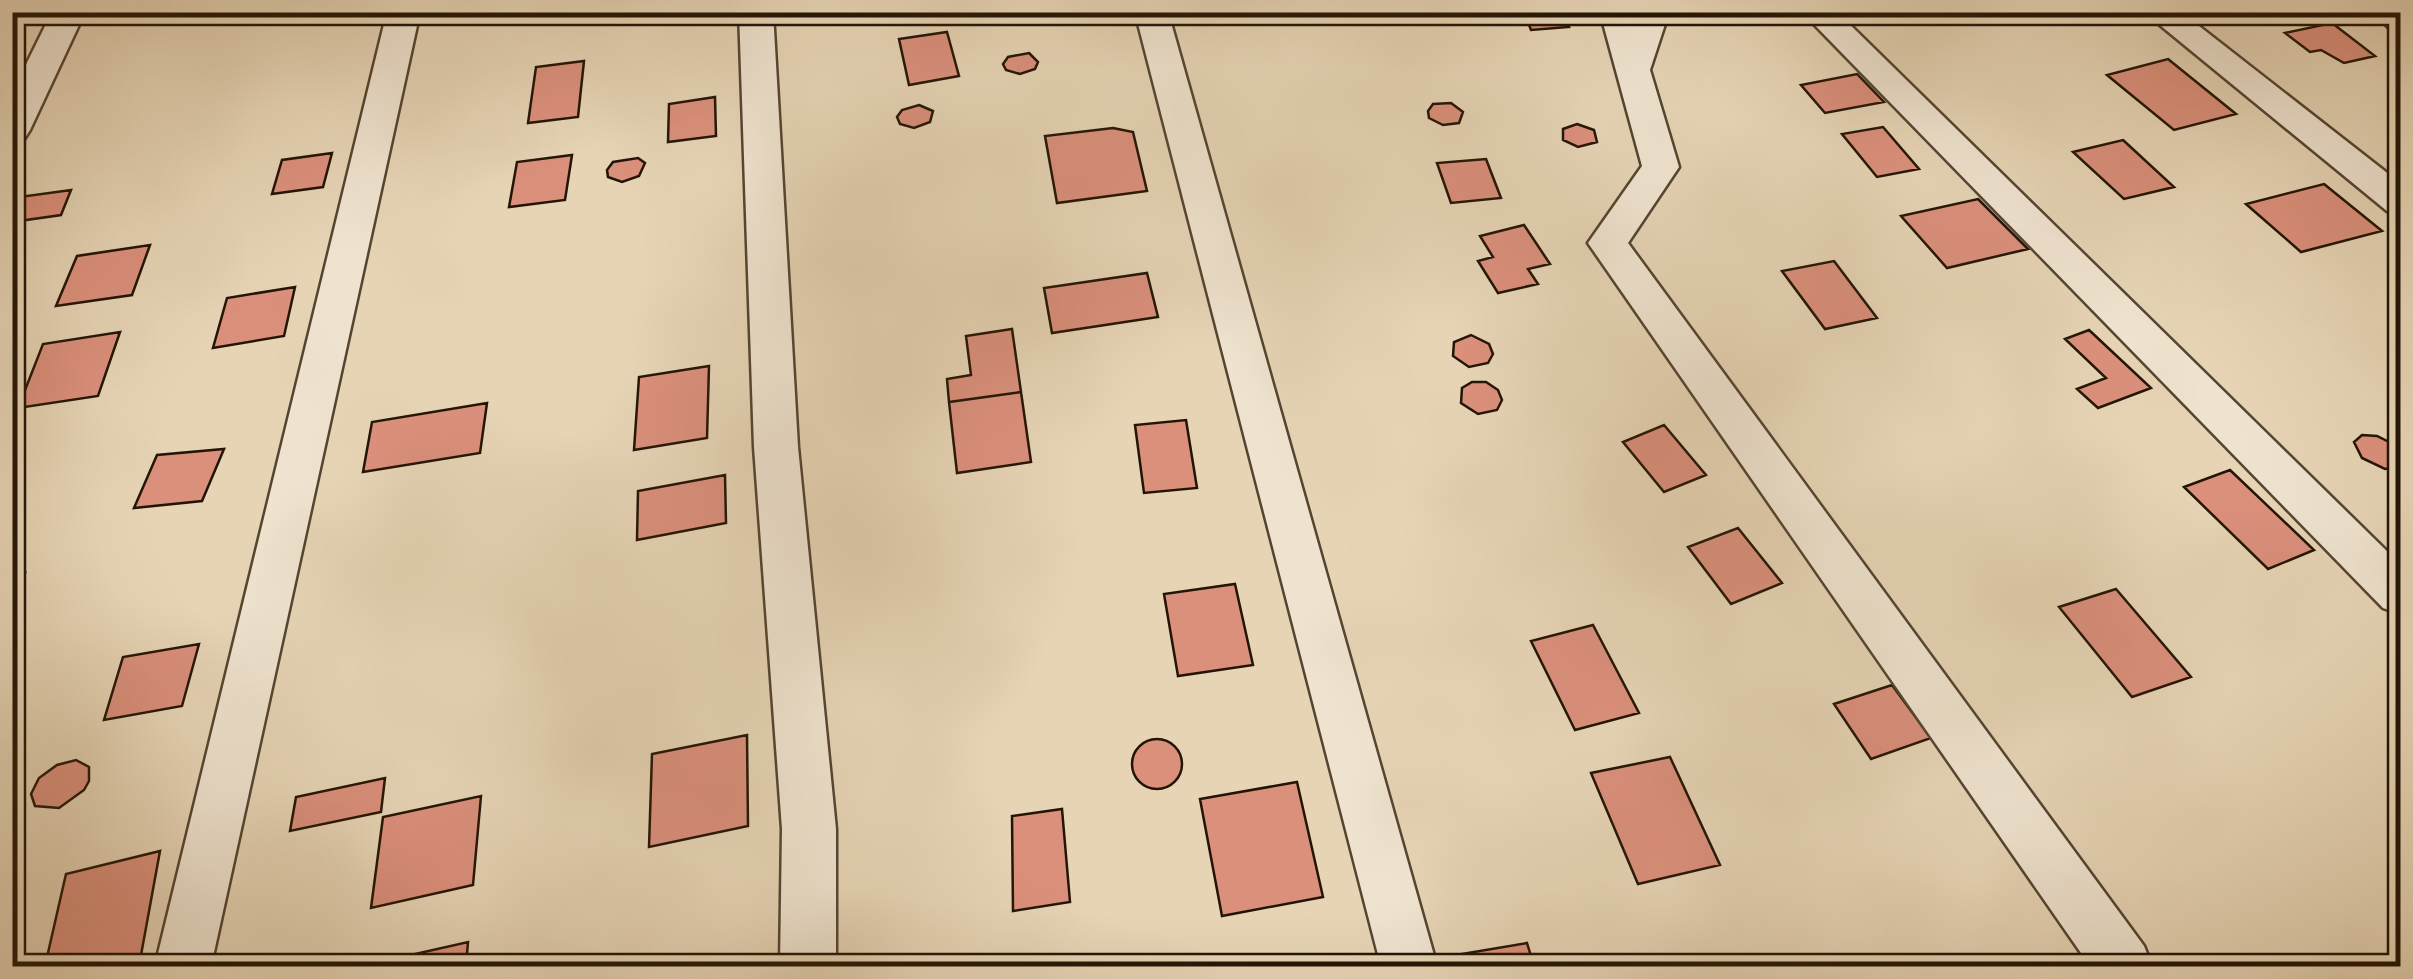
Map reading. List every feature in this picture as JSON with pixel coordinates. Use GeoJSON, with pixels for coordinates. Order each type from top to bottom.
{"type":"FeatureCollection","features":[{"type":"Feature","properties":{"kind":"street"},"geometry":{"type":"LineString","coordinates":[[12,130],[70,12]]}},
{"type":"Feature","properties":{"kind":"street"},"geometry":{"type":"LineString","coordinates":[[182,966],[404,12]]}},
{"type":"Feature","properties":{"kind":"street"},"geometry":{"type":"LineString","coordinates":[[756,12],[776,447],[809,829],[808,966]]}},
{"type":"Feature","properties":{"kind":"street"},"geometry":{"type":"LineString","coordinates":[[1151,12],[1409,966]]}},
{"type":"Feature","properties":{"kind":"street"},"geometry":{"type":"LineString","coordinates":[[1616,12],[1661,167],[1607,243],[2124,966]]}},
{"type":"Feature","properties":{"kind":"street"},"geometry":{"type":"LineString","coordinates":[[1633,70],[1653,12]]}},
{"type":"Feature","properties":{"kind":"street"},"geometry":{"type":"LineString","coordinates":[[1818,12],[2400,594]]}},
{"type":"Feature","properties":{"kind":"street"},"geometry":{"type":"LineString","coordinates":[[2160,12],[2400,202]]}},
{"type":"Feature","properties":{"kind":"street"},"geometry":{"type":"LineString","coordinates":[[2390,12],[2400,20]]}},
{"type":"Feature","properties":{"kind":"building"},"geometry":{"type":"Polygon","coordinates":[[[1040,12],[1087,12],[1087,16],[1041,20],[1040,12]]]}},
{"type":"Feature","properties":{"kind":"building"},"geometry":{"type":"Polygon","coordinates":[[[1524,12],[1562,12],[1569,27],[1531,30],[1524,12]]]}},
{"type":"Feature","properties":{"kind":"building"},"geometry":{"type":"Polygon","coordinates":[[[2332,23],[2375,56],[2344,63],[2321,50],[2310,52],[2285,33],[2332,23]]]}},
{"type":"Feature","properties":{"kind":"building"},"geometry":{"type":"Polygon","coordinates":[[[947,32],[959,76],[909,85],[899,39],[947,32]]]}},
{"type":"Feature","properties":{"kind":"building"},"geometry":{"type":"Polygon","coordinates":[[[1029,53],[1038,62],[1035,69],[1020,74],[1006,70],[1003,64],[1008,57],[1029,53]]]}},
{"type":"Feature","properties":{"kind":"building"},"geometry":{"type":"Polygon","coordinates":[[[2168,59],[2236,114],[2174,130],[2107,75],[2168,59]]]}},
{"type":"Feature","properties":{"kind":"building"},"geometry":{"type":"Polygon","coordinates":[[[584,61],[578,117],[528,123],[536,67],[584,61]]]}},
{"type":"Feature","properties":{"kind":"building"},"geometry":{"type":"Polygon","coordinates":[[[1857,74],[1884,102],[1825,113],[1801,85],[1857,74]]]}},
{"type":"Feature","properties":{"kind":"building"},"geometry":{"type":"Polygon","coordinates":[[[715,97],[716,136],[668,142],[669,104],[715,97]]]}},
{"type":"Feature","properties":{"kind":"building"},"geometry":{"type":"Polygon","coordinates":[[[1451,103],[1463,112],[1459,123],[1443,125],[1429,118],[1433,104],[1451,103]]]}},
{"type":"Feature","properties":{"kind":"building"},"geometry":{"type":"Polygon","coordinates":[[[919,105],[933,111],[930,122],[914,128],[900,124],[897,117],[902,110],[919,105]]]}},
{"type":"Feature","properties":{"kind":"building"},"geometry":{"type":"Polygon","coordinates":[[[1577,124],[1594,130],[1597,142],[1578,147],[1563,140],[1563,129],[1577,124]]]}},
{"type":"Feature","properties":{"kind":"building"},"geometry":{"type":"Polygon","coordinates":[[[1883,127],[1919,169],[1877,177],[1842,134],[1883,127]]]}},
{"type":"Feature","properties":{"kind":"building"},"geometry":{"type":"Polygon","coordinates":[[[1113,128],[1133,132],[1147,191],[1057,203],[1045,136],[1113,128]]]}},
{"type":"Feature","properties":{"kind":"building"},"geometry":{"type":"Polygon","coordinates":[[[2123,140],[2174,187],[2124,199],[2073,152],[2123,140]]]}},
{"type":"Feature","properties":{"kind":"building"},"geometry":{"type":"Polygon","coordinates":[[[332,153],[323,187],[272,194],[282,160],[332,153]]]}},
{"type":"Feature","properties":{"kind":"building"},"geometry":{"type":"Polygon","coordinates":[[[572,155],[565,200],[509,207],[517,162],[572,155]]]}},
{"type":"Feature","properties":{"kind":"building"},"geometry":{"type":"Polygon","coordinates":[[[638,158],[645,163],[639,176],[622,182],[608,177],[607,170],[613,162],[638,158]]]}},
{"type":"Feature","properties":{"kind":"building"},"geometry":{"type":"Polygon","coordinates":[[[1486,159],[1501,198],[1451,203],[1437,163],[1486,159]]]}},
{"type":"Feature","properties":{"kind":"building"},"geometry":{"type":"Polygon","coordinates":[[[2324,184],[2382,231],[2301,252],[2246,204],[2324,184]]]}},
{"type":"Feature","properties":{"kind":"building"},"geometry":{"type":"Polygon","coordinates":[[[71,190],[61,215],[12,222],[12,198],[71,190]]]}},
{"type":"Feature","properties":{"kind":"building"},"geometry":{"type":"Polygon","coordinates":[[[1978,199],[2028,249],[1947,268],[1901,216],[1978,199]]]}},
{"type":"Feature","properties":{"kind":"building"},"geometry":{"type":"Polygon","coordinates":[[[1524,225],[1550,264],[1528,269],[1538,284],[1498,293],[1478,261],[1493,257],[1480,236],[1524,225]]]}},
{"type":"Feature","properties":{"kind":"building"},"geometry":{"type":"Polygon","coordinates":[[[150,245],[132,295],[56,306],[77,256],[150,245]]]}},
{"type":"Feature","properties":{"kind":"building"},"geometry":{"type":"Polygon","coordinates":[[[1834,261],[1877,318],[1825,329],[1782,271],[1834,261]]]}},
{"type":"Feature","properties":{"kind":"building"},"geometry":{"type":"Polygon","coordinates":[[[1147,273],[1158,317],[1052,333],[1044,288],[1147,273]]]}},
{"type":"Feature","properties":{"kind":"building"},"geometry":{"type":"Polygon","coordinates":[[[295,287],[284,336],[213,348],[227,298],[295,287]]]}},
{"type":"Feature","properties":{"kind":"building"},"geometry":{"type":"Polygon","coordinates":[[[1012,329],[1021,392],[949,402],[947,379],[971,375],[966,336],[1012,329]]]}},
{"type":"Feature","properties":{"kind":"building"},"geometry":{"type":"Polygon","coordinates":[[[2089,330],[2151,388],[2098,408],[2077,389],[2106,378],[2065,339],[2089,330]]]}},
{"type":"Feature","properties":{"kind":"building"},"geometry":{"type":"Polygon","coordinates":[[[120,332],[98,396],[18,408],[43,344],[120,332]]]}},
{"type":"Feature","properties":{"kind":"building"},"geometry":{"type":"Polygon","coordinates":[[[1471,335],[1489,344],[1493,354],[1488,363],[1469,367],[1453,356],[1454,342],[1471,335]]]}},
{"type":"Feature","properties":{"kind":"building"},"geometry":{"type":"Polygon","coordinates":[[[709,366],[707,438],[634,450],[639,377],[709,366]]]}},
{"type":"Feature","properties":{"kind":"building"},"geometry":{"type":"Polygon","coordinates":[[[1472,382],[1486,382],[1498,390],[1502,400],[1497,410],[1478,414],[1461,403],[1462,388],[1472,382]]]}},
{"type":"Feature","properties":{"kind":"building"},"geometry":{"type":"Polygon","coordinates":[[[1021,392],[1031,462],[957,473],[949,402],[1021,392]]]}},
{"type":"Feature","properties":{"kind":"building"},"geometry":{"type":"Polygon","coordinates":[[[487,403],[480,453],[363,472],[372,422],[487,403]]]}},
{"type":"Feature","properties":{"kind":"building"},"geometry":{"type":"Polygon","coordinates":[[[1186,420],[1197,488],[1144,493],[1135,425],[1186,420]]]}},
{"type":"Feature","properties":{"kind":"building"},"geometry":{"type":"Polygon","coordinates":[[[1664,425],[1706,475],[1664,492],[1623,442],[1664,425]]]}},
{"type":"Feature","properties":{"kind":"building"},"geometry":{"type":"Polygon","coordinates":[[[2362,435],[2377,436],[2393,444],[2400,452],[2400,467],[2385,469],[2362,458],[2354,442],[2362,435]]]}},
{"type":"Feature","properties":{"kind":"building"},"geometry":{"type":"Polygon","coordinates":[[[224,449],[202,501],[134,508],[157,455],[224,449]]]}},
{"type":"Feature","properties":{"kind":"building"},"geometry":{"type":"Polygon","coordinates":[[[2230,470],[2314,550],[2268,569],[2184,487],[2230,470]]]}},
{"type":"Feature","properties":{"kind":"building"},"geometry":{"type":"Polygon","coordinates":[[[725,475],[726,523],[637,540],[638,491],[725,475]]]}},
{"type":"Feature","properties":{"kind":"building"},"geometry":{"type":"Polygon","coordinates":[[[1738,528],[1782,583],[1731,604],[1688,547],[1738,528]]]}},
{"type":"Feature","properties":{"kind":"building"},"geometry":{"type":"Polygon","coordinates":[[[25,573],[12,613],[12,575],[25,573]]]}},
{"type":"Feature","properties":{"kind":"building"},"geometry":{"type":"Polygon","coordinates":[[[1235,584],[1253,665],[1178,676],[1164,594],[1235,584]]]}},
{"type":"Feature","properties":{"kind":"building"},"geometry":{"type":"Polygon","coordinates":[[[2116,589],[2191,677],[2132,697],[2059,607],[2116,589]]]}},
{"type":"Feature","properties":{"kind":"building"},"geometry":{"type":"Polygon","coordinates":[[[1593,625],[1639,713],[1575,730],[1531,641],[1593,625]]]}},
{"type":"Feature","properties":{"kind":"building"},"geometry":{"type":"Polygon","coordinates":[[[199,644],[182,706],[104,720],[123,657],[199,644]]]}},
{"type":"Feature","properties":{"kind":"building"},"geometry":{"type":"Polygon","coordinates":[[[1892,685],[1931,738],[1871,759],[1834,704],[1892,685]]]}},
{"type":"Feature","properties":{"kind":"building"},"geometry":{"type":"Polygon","coordinates":[[[747,735],[748,826],[649,847],[652,754],[747,735]]]}},
{"type":"Feature","properties":{"kind":"building"},"geometry":{"type":"Polygon","coordinates":[[[1157,739],[1175,746],[1182,764],[1175,782],[1157,789],[1139,782],[1132,764],[1139,746],[1157,739]]]}},
{"type":"Feature","properties":{"kind":"building"},"geometry":{"type":"Polygon","coordinates":[[[1670,757],[1720,865],[1638,884],[1591,773],[1670,757]]]}},
{"type":"Feature","properties":{"kind":"building"},"geometry":{"type":"Polygon","coordinates":[[[76,760],[89,767],[84,790],[59,808],[35,806],[31,794],[39,778],[57,765],[76,760]]]}},
{"type":"Feature","properties":{"kind":"building"},"geometry":{"type":"Polygon","coordinates":[[[385,778],[381,812],[290,831],[296,797],[385,778]]]}},
{"type":"Feature","properties":{"kind":"building"},"geometry":{"type":"Polygon","coordinates":[[[1297,782],[1323,897],[1222,916],[1200,799],[1297,782]]]}},
{"type":"Feature","properties":{"kind":"building"},"geometry":{"type":"Polygon","coordinates":[[[481,796],[473,885],[371,908],[383,817],[481,796]]]}},
{"type":"Feature","properties":{"kind":"building"},"geometry":{"type":"Polygon","coordinates":[[[1062,809],[1070,902],[1013,911],[1012,816],[1062,809]]]}},
{"type":"Feature","properties":{"kind":"building"},"geometry":{"type":"Polygon","coordinates":[[[160,851],[139,966],[45,966],[66,874],[160,851]]]}},
{"type":"Feature","properties":{"kind":"building"},"geometry":{"type":"Polygon","coordinates":[[[468,942],[466,966],[362,966],[468,942]]]}},
{"type":"Feature","properties":{"kind":"building"},"geometry":{"type":"Polygon","coordinates":[[[1527,943],[1534,966],[1459,966],[1456,955],[1527,943]]]}}]}
